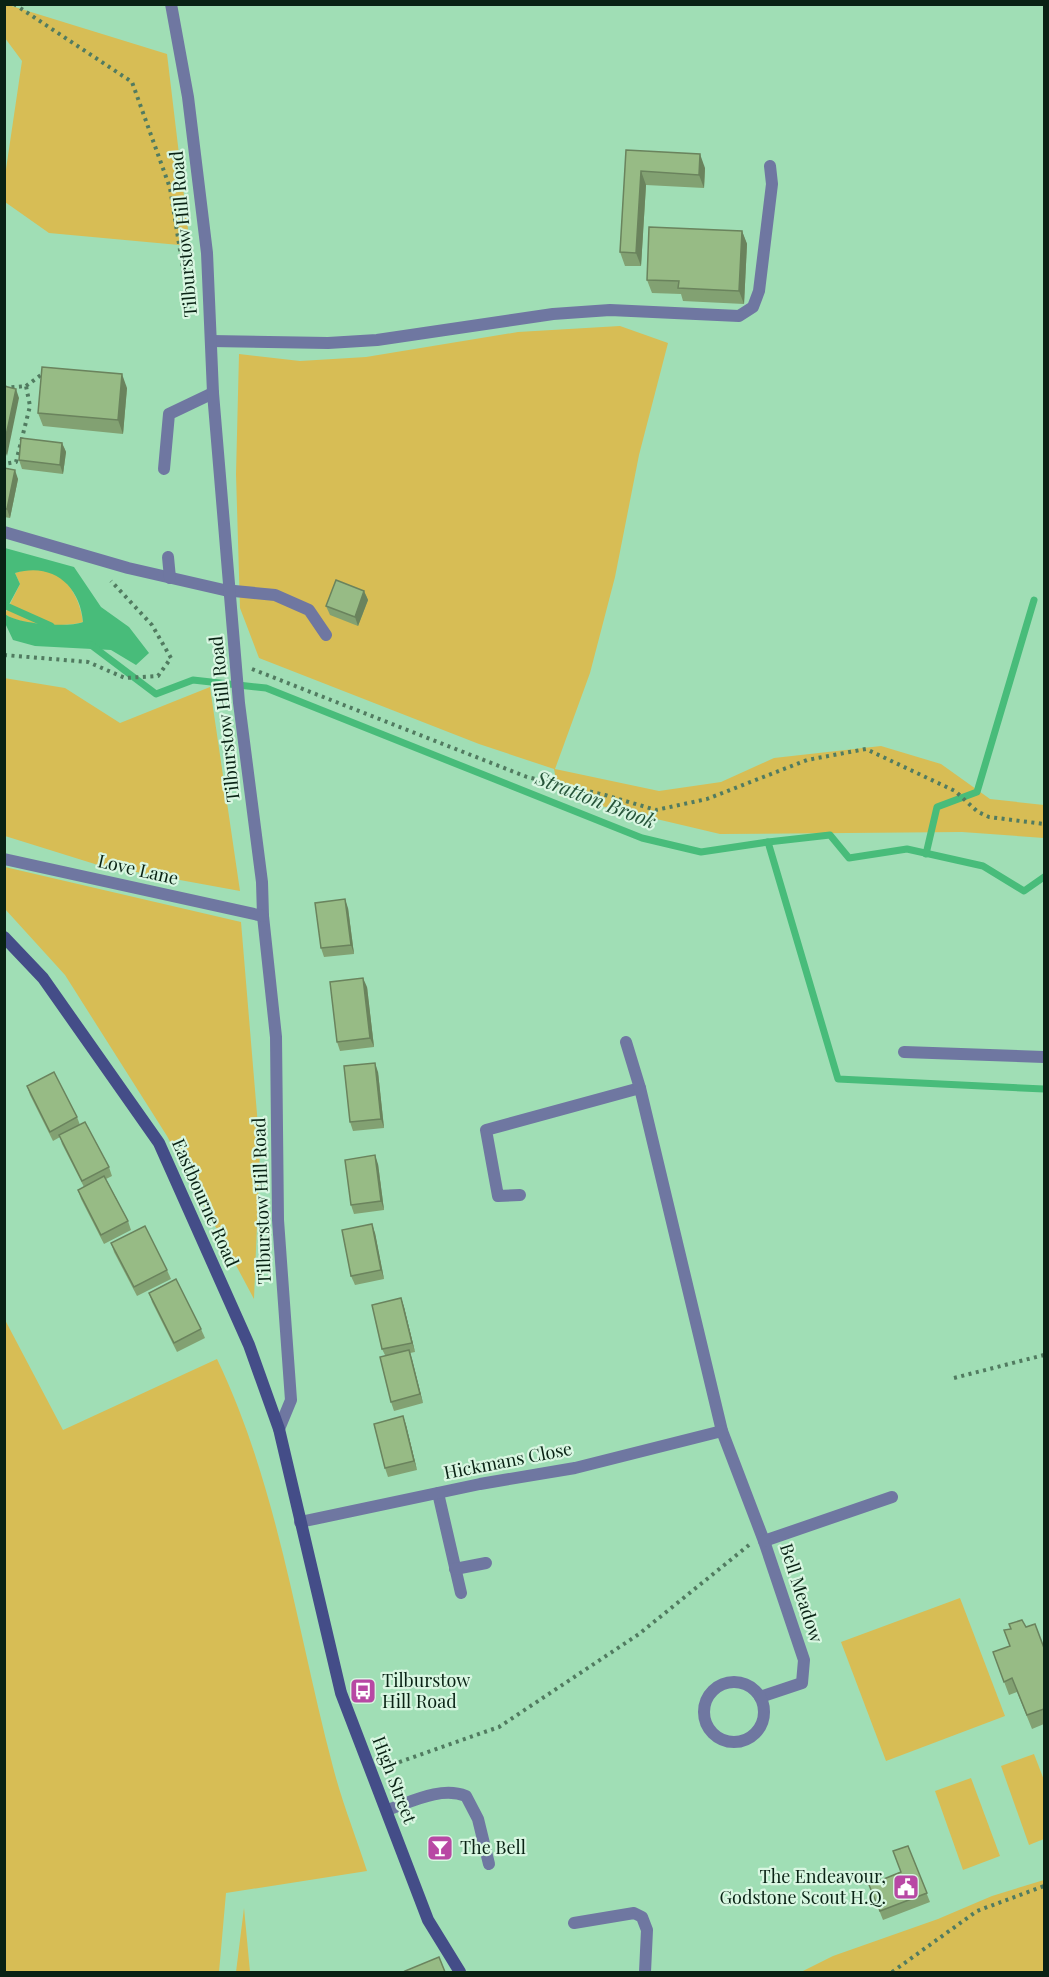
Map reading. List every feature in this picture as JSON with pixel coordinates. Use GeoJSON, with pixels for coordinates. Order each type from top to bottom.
{"type":"FeatureCollection","features":[{"type":"Feature","properties":{"kind":"main road","name":"Eastbourne Road"},"geometry":{"type":"LineString","coordinates":[[4,937],[43,978],[159,1143],[249,1345],[279,1429],[300,1522]]}},
{"type":"Feature","properties":{"kind":"main road","name":"High Street"},"geometry":{"type":"LineString","coordinates":[[300,1522],[341,1693],[428,1920],[460,1972]]}},
{"type":"Feature","properties":{"kind":"street","name":"Tilburstow Hill Road"},"geometry":{"type":"LineString","coordinates":[[171,4],[188,97],[207,253],[213,393],[238,685],[262,882],[263,916],[276,1037],[278,1220],[291,1400],[279,1429]]}},
{"type":"Feature","properties":{"kind":"street"},"geometry":{"type":"LineString","coordinates":[[211,341],[328,343],[377,340],[553,314],[610,310],[739,316],[753,307],[759,291],[772,184],[770,166]]}},
{"type":"Feature","properties":{"kind":"street"},"geometry":{"type":"LineString","coordinates":[[164,469],[169,414],[213,393]]}},
{"type":"Feature","properties":{"kind":"street"},"geometry":{"type":"LineString","coordinates":[[4,532],[170,578],[231,592],[275,595],[309,610],[326,635]]}},
{"type":"Feature","properties":{"kind":"street"},"geometry":{"type":"LineString","coordinates":[[168,557],[170,578]]}},
{"type":"Feature","properties":{"kind":"street","name":"Love Lane"},"geometry":{"type":"LineString","coordinates":[[4,859],[263,916]]}},
{"type":"Feature","properties":{"kind":"street"},"geometry":{"type":"LineString","coordinates":[[520,1195],[498,1196],[486,1130],[640,1088],[626,1042]]}},
{"type":"Feature","properties":{"kind":"street"},"geometry":{"type":"LineString","coordinates":[[904,1052],[1044,1058]]}},
{"type":"Feature","properties":{"kind":"street","name":"Bell Meadow"},"geometry":{"type":"LineString","coordinates":[[640,1088],[722,1431],[764,1541],[804,1660],[802,1683],[760,1697]]}},
{"type":"Feature","properties":{"kind":"street","name":"Hickmans Close"},"geometry":{"type":"LineString","coordinates":[[300,1522],[438,1492],[575,1468],[722,1431]]}},
{"type":"Feature","properties":{"kind":"street"},"geometry":{"type":"LineString","coordinates":[[438,1492],[461,1593]]}},
{"type":"Feature","properties":{"kind":"street","name":"Bell Meadow"},"geometry":{"type":"LineString","coordinates":[[764,1541],[892,1497]]}},
{"type":"Feature","properties":{"kind":"street"},"geometry":{"type":"LineString","coordinates":[[455,1569],[486,1563]]}},
{"type":"Feature","properties":{"kind":"street"},"geometry":{"type":"LineString","coordinates":[[736,1681],[747,1684],[760,1697],[765,1714],[761,1726],[754,1735],[743,1741],[732,1743],[720,1740],[710,1732],[703,1710],[706,1698],[714,1689],[724,1683],[736,1681]]}},
{"type":"Feature","properties":{"kind":"street"},"geometry":{"type":"LineString","coordinates":[[387,1810],[441,1793],[455,1792],[466,1796],[478,1819],[489,1864]]}},
{"type":"Feature","properties":{"kind":"street"},"geometry":{"type":"LineString","coordinates":[[574,1923],[633,1913],[642,1917],[647,1930],[645,1972]]}},
{"type":"Feature","properties":{"kind":"path"},"geometry":{"type":"LineString","coordinates":[[14,4],[132,82],[170,188]]}},
{"type":"Feature","properties":{"kind":"path"},"geometry":{"type":"LineString","coordinates":[[4,388],[26,386],[46,371],[53,372]]}},
{"type":"Feature","properties":{"kind":"path"},"geometry":{"type":"LineString","coordinates":[[4,464],[16,462],[25,432],[30,406],[26,386]]}},
{"type":"Feature","properties":{"kind":"path"},"geometry":{"type":"LineString","coordinates":[[4,655],[88,662],[126,678],[158,676],[171,658],[152,625],[112,582],[103,577]]}},
{"type":"Feature","properties":{"kind":"path"},"geometry":{"type":"LineString","coordinates":[[237,666],[292,682],[354,710],[527,777],[605,795],[656,810],[707,800],[807,760],[866,749],[955,791],[971,806],[989,817],[1044,824]]}},
{"type":"Feature","properties":{"kind":"path"},"geometry":{"type":"LineString","coordinates":[[954,1378],[1044,1355]]}},
{"type":"Feature","properties":{"kind":"path"},"geometry":{"type":"LineString","coordinates":[[372,1772],[500,1727],[639,1634],[750,1545],[764,1541]]}},
{"type":"Feature","properties":{"kind":"path"},"geometry":{"type":"LineString","coordinates":[[892,1972],[977,1911],[1044,1886]]}},
{"type":"Feature","properties":{"kind":"shaded area"},"geometry":{"type":"Polygon","coordinates":[[[5,4],[167,54],[190,246],[49,233],[5,202],[5,176],[22,61],[5,38],[5,4]]]}},
{"type":"Feature","properties":{"kind":"shaded area"},"geometry":{"type":"Polygon","coordinates":[[[620,326],[668,343],[639,455],[615,577],[590,673],[555,769],[659,791],[721,782],[774,758],[881,746],[941,764],[990,799],[1044,805],[1044,838],[962,832],[720,834],[559,796],[554,769],[479,744],[259,658],[240,608],[236,474],[239,354],[300,361],[366,357],[518,332],[620,326]]]}},
{"type":"Feature","properties":{"kind":"shaded area"},"geometry":{"type":"Polygon","coordinates":[[[5,548],[74,567],[101,607],[129,627],[149,653],[136,665],[111,650],[35,646],[13,640],[5,623],[5,614],[20,620],[43,624],[66,625],[83,622],[81,609],[70,587],[52,574],[41,571],[28,570],[15,573],[20,584],[5,612],[5,548]]]}},
{"type":"Feature","properties":{"kind":"shaded area"},"geometry":{"type":"Polygon","coordinates":[[[25,570],[47,570],[63,579],[77,600],[83,622],[66,625],[31,623],[11,618],[5,614],[20,584],[15,573],[25,570]]]}},
{"type":"Feature","properties":{"kind":"shaded area"},"geometry":{"type":"Polygon","coordinates":[[[4,678],[65,688],[120,723],[210,687],[240,891],[98,865],[5,836],[4,678]]]}},
{"type":"Feature","properties":{"kind":"shaded area"},"geometry":{"type":"Polygon","coordinates":[[[5,867],[241,922],[260,1150],[254,1299],[167,1136],[65,975],[5,909],[5,867]]]}},
{"type":"Feature","properties":{"kind":"shaded area"},"geometry":{"type":"Polygon","coordinates":[[[4,1318],[63,1430],[217,1359],[256,1457],[284,1560],[333,1767],[367,1871],[226,1893],[219,1972],[5,1972],[4,1318]]]}},
{"type":"Feature","properties":{"kind":"shaded area"},"geometry":{"type":"Polygon","coordinates":[[[960,1598],[1005,1716],[886,1761],[841,1642],[960,1598]]]}},
{"type":"Feature","properties":{"kind":"shaded area"},"geometry":{"type":"Polygon","coordinates":[[[1034,1754],[1044,1780],[1044,1839],[1029,1845],[1001,1766],[1034,1754]]]}},
{"type":"Feature","properties":{"kind":"shaded area"},"geometry":{"type":"Polygon","coordinates":[[[971,1778],[1000,1856],[963,1870],[935,1791],[971,1778]]]}},
{"type":"Feature","properties":{"kind":"shaded area"},"geometry":{"type":"Polygon","coordinates":[[[1044,1880],[1044,1972],[801,1972],[833,1956],[938,1919],[992,1896],[1044,1880]]]}},
{"type":"Feature","properties":{"kind":"shaded area"},"geometry":{"type":"Polygon","coordinates":[[[244,1908],[250,1972],[236,1972],[244,1908]]]}},
{"type":"Feature","properties":{"kind":"building"},"geometry":{"type":"Polygon","coordinates":[[[626,150],[700,154],[699,175],[641,171],[636,253],[620,252],[626,150]]]}},
{"type":"Feature","properties":{"kind":"building"},"geometry":{"type":"Polygon","coordinates":[[[649,227],[742,231],[739,291],[678,288],[679,281],[647,280],[649,227]]]}},
{"type":"Feature","properties":{"kind":"building"},"geometry":{"type":"Polygon","coordinates":[[[42,367],[122,374],[118,420],[38,413],[42,367]]]}},
{"type":"Feature","properties":{"kind":"building"},"geometry":{"type":"Polygon","coordinates":[[[4,386],[16,389],[4,445],[4,386]]]}},
{"type":"Feature","properties":{"kind":"building"},"geometry":{"type":"Polygon","coordinates":[[[21,438],[62,443],[60,465],[19,460],[21,438]]]}},
{"type":"Feature","properties":{"kind":"building"},"geometry":{"type":"Polygon","coordinates":[[[4,468],[15,470],[7,509],[4,509],[4,468]]]}},
{"type":"Feature","properties":{"kind":"building"},"geometry":{"type":"Polygon","coordinates":[[[336,580],[364,591],[355,617],[326,606],[336,580]]]}},
{"type":"Feature","properties":{"kind":"building"},"geometry":{"type":"Polygon","coordinates":[[[345,899],[351,945],[321,948],[315,903],[345,899]]]}},
{"type":"Feature","properties":{"kind":"building"},"geometry":{"type":"Polygon","coordinates":[[[363,978],[370,1038],[337,1042],[330,982],[363,978]]]}},
{"type":"Feature","properties":{"kind":"building"},"geometry":{"type":"Polygon","coordinates":[[[375,1063],[381,1119],[350,1122],[344,1066],[375,1063]]]}},
{"type":"Feature","properties":{"kind":"building"},"geometry":{"type":"Polygon","coordinates":[[[54,1072],[77,1117],[50,1132],[27,1086],[54,1072]]]}},
{"type":"Feature","properties":{"kind":"building"},"geometry":{"type":"Polygon","coordinates":[[[85,1122],[109,1167],[82,1181],[59,1135],[85,1122]]]}},
{"type":"Feature","properties":{"kind":"building"},"geometry":{"type":"Polygon","coordinates":[[[375,1155],[381,1201],[351,1205],[345,1160],[375,1155]]]}},
{"type":"Feature","properties":{"kind":"building"},"geometry":{"type":"Polygon","coordinates":[[[104,1176],[128,1221],[101,1235],[78,1190],[104,1176]]]}},
{"type":"Feature","properties":{"kind":"building"},"geometry":{"type":"Polygon","coordinates":[[[372,1224],[381,1270],[351,1276],[342,1230],[372,1224]]]}},
{"type":"Feature","properties":{"kind":"building"},"geometry":{"type":"Polygon","coordinates":[[[145,1226],[167,1270],[134,1287],[111,1243],[145,1226]]]}},
{"type":"Feature","properties":{"kind":"building"},"geometry":{"type":"Polygon","coordinates":[[[176,1279],[201,1329],[174,1343],[149,1293],[176,1279]]]}},
{"type":"Feature","properties":{"kind":"building"},"geometry":{"type":"Polygon","coordinates":[[[401,1298],[412,1343],[382,1349],[372,1305],[401,1298]]]}},
{"type":"Feature","properties":{"kind":"building"},"geometry":{"type":"Polygon","coordinates":[[[409,1350],[420,1394],[391,1402],[380,1357],[409,1350]]]}},
{"type":"Feature","properties":{"kind":"building"},"geometry":{"type":"Polygon","coordinates":[[[403,1416],[414,1461],[385,1468],[374,1424],[403,1416]]]}},
{"type":"Feature","properties":{"kind":"building"},"geometry":{"type":"Polygon","coordinates":[[[1022,1620],[1026,1627],[1035,1624],[1044,1648],[1044,1709],[1027,1715],[1012,1678],[1004,1682],[993,1652],[1010,1646],[1004,1630],[1011,1629],[1009,1624],[1022,1620]]]}},
{"type":"Feature","properties":{"kind":"building","name":"The Endeavour, Godstone Scout H.Q."},"geometry":{"type":"Polygon","coordinates":[[[908,1846],[927,1893],[880,1911],[869,1885],[901,1872],[893,1851],[908,1846]]]}},
{"type":"Feature","properties":{"kind":"building"},"geometry":{"type":"Polygon","coordinates":[[[439,1957],[445,1972],[405,1971],[439,1957]]]}},
{"type":"Feature","properties":{"kind":"waterway"},"geometry":{"type":"LineString","coordinates":[[926,854],[937,807],[977,792],[1034,600]]}},
{"type":"Feature","properties":{"kind":"waterway","name":"Stratton Brook"},"geometry":{"type":"LineString","coordinates":[[4,605],[51,626]]}},
{"type":"Feature","properties":{"kind":"waterway","name":"Stratton Brook"},"geometry":{"type":"LineString","coordinates":[[91,645],[156,694],[193,680],[266,688],[642,838],[701,852],[768,842],[838,1079],[1044,1089]]}},
{"type":"Feature","properties":{"kind":"waterway"},"geometry":{"type":"LineString","coordinates":[[768,842],[830,835],[849,858],[907,849],[983,866],[1024,891],[1044,877]]}},
{"type":"Feature","properties":{"kind":"place","name":"Tilburstow Hill Road"},"geometry":{"type":"Point","coordinates":[363,1691]}},
{"type":"Feature","properties":{"kind":"place","name":"The Bell"},"geometry":{"type":"Point","coordinates":[440,1848]}},
{"type":"Feature","properties":{"kind":"place","name":"The Endeavour, Godstone Scout H.Q."},"geometry":{"type":"Point","coordinates":[906,1887]}}]}
